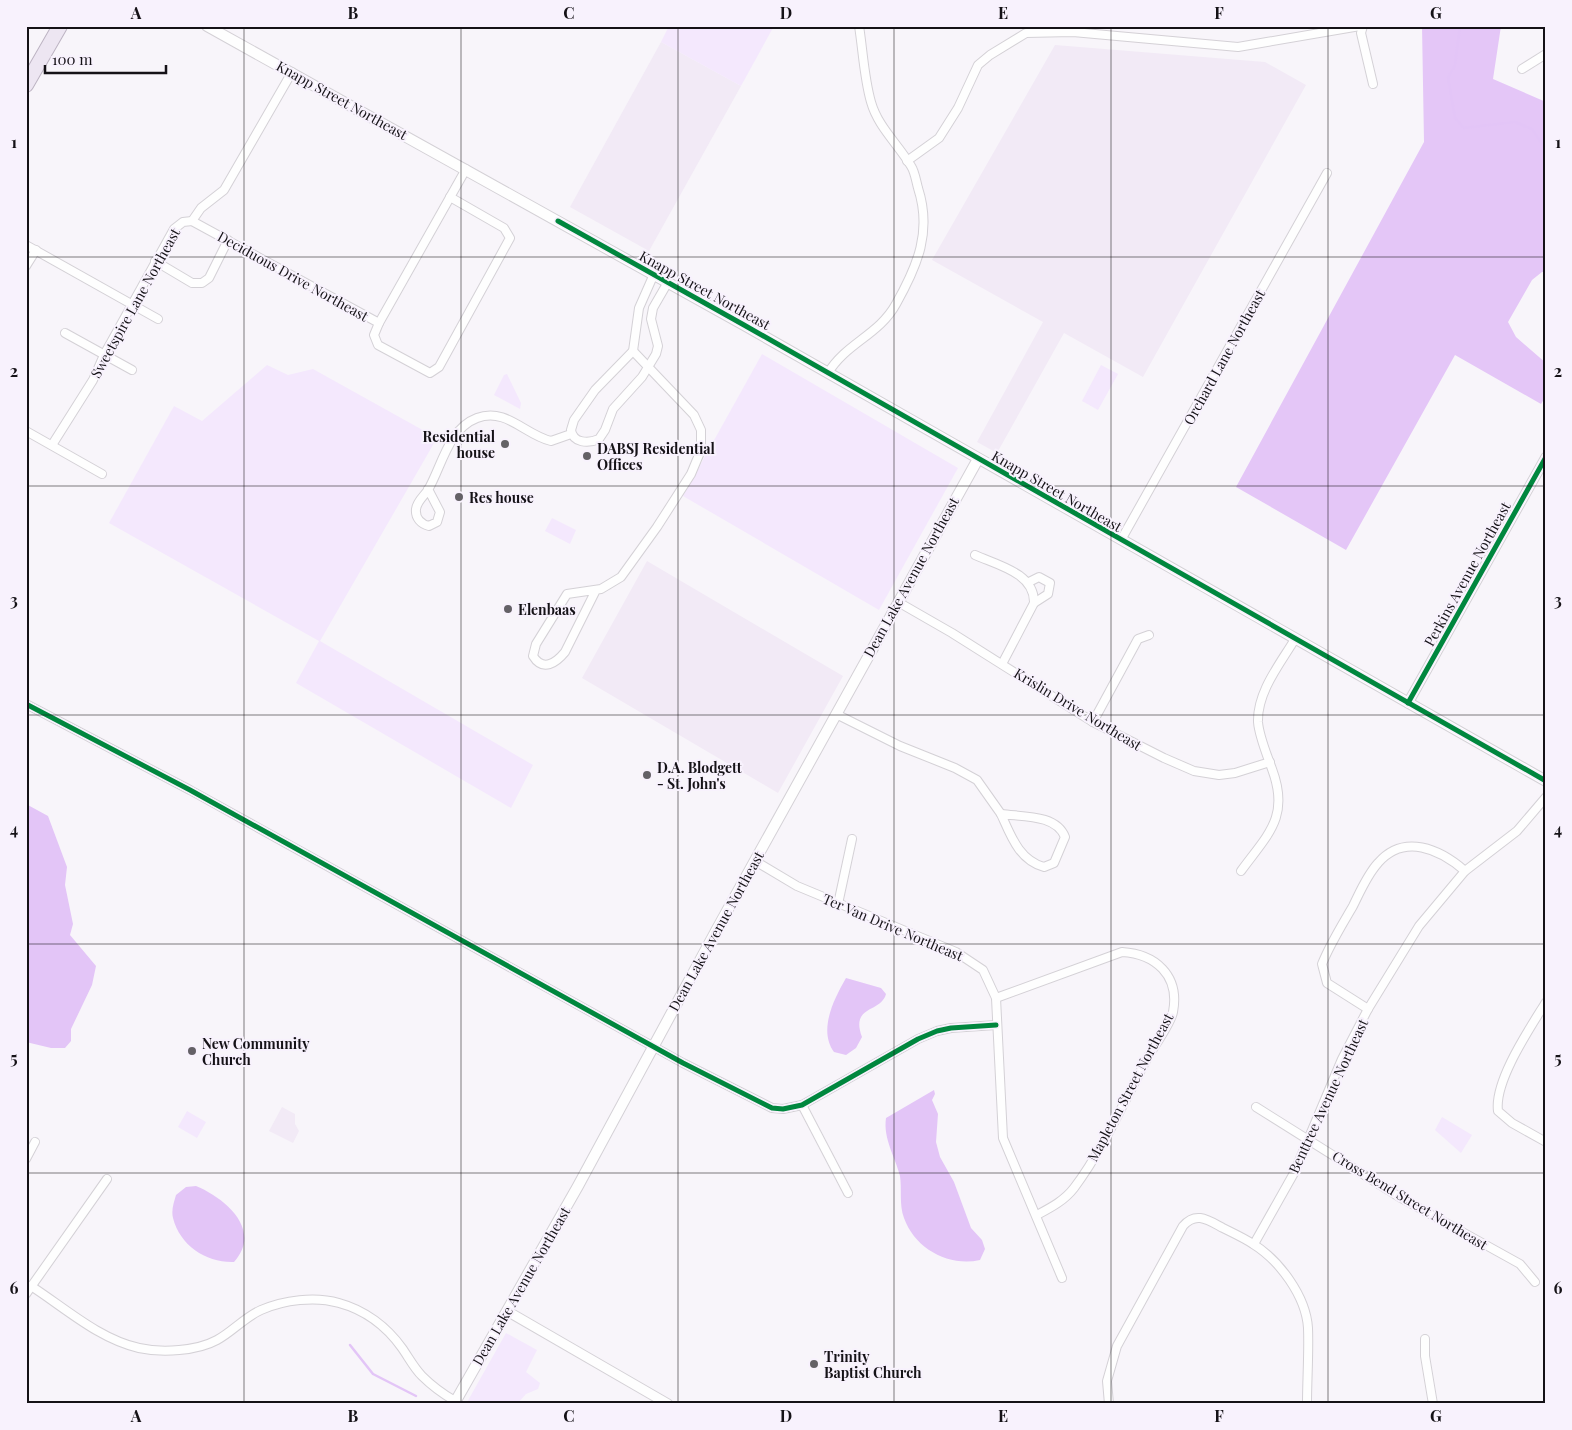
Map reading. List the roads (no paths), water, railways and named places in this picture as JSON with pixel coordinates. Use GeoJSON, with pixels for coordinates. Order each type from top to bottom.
{"type":"FeatureCollection","features":[{"type":"Feature","properties":{"kind":"highway"},"geometry":{"type":"LineString","coordinates":[[26,86],[60,26]]}},
{"type":"Feature","properties":{"kind":"main road","name":"Knapp Street Northeast"},"geometry":{"type":"LineString","coordinates":[[210,27],[654,274],[1546,781]]}},
{"type":"Feature","properties":{"kind":"main road","name":"Dean Lake Avenue Northeast"},"geometry":{"type":"LineString","coordinates":[[454,1402],[507,1311],[978,459]]}},
{"type":"Feature","properties":{"kind":"street"},"geometry":{"type":"LineString","coordinates":[[828,373],[843,352],[878,328],[890,314],[914,267],[925,229],[924,207],[912,167],[887,135],[871,102],[859,26]]}},
{"type":"Feature","properties":{"kind":"street"},"geometry":{"type":"LineString","coordinates":[[907,161],[939,138],[958,108],[978,65],[1024,30],[1073,32],[1238,47],[1361,26],[1360,34],[1372,84]]}},
{"type":"Feature","properties":{"kind":"street"},"geometry":{"type":"LineString","coordinates":[[1522,69],[1546,54]]}},
{"type":"Feature","properties":{"kind":"street","name":"Sweetspire Lane Northeast"},"geometry":{"type":"LineString","coordinates":[[52,445],[93,380],[104,355],[176,227],[183,222],[192,221],[201,208],[224,190],[292,72]]}},
{"type":"Feature","properties":{"kind":"street"},"geometry":{"type":"LineString","coordinates":[[379,323],[466,169]]}},
{"type":"Feature","properties":{"kind":"street","name":"Orchard Lane Northeast"},"geometry":{"type":"LineString","coordinates":[[1120,540],[1327,173]]}},
{"type":"Feature","properties":{"kind":"street","name":"Deciduous Drive Northeast"},"geometry":{"type":"LineString","coordinates":[[192,221],[379,323],[374,334],[378,345],[425,372],[433,372],[438,370],[510,236],[504,228],[450,198]]}},
{"type":"Feature","properties":{"kind":"street"},"geometry":{"type":"LineString","coordinates":[[155,262],[192,282],[202,284],[209,278],[228,240]]}},
{"type":"Feature","properties":{"kind":"street"},"geometry":{"type":"LineString","coordinates":[[26,245],[158,319]]}},
{"type":"Feature","properties":{"kind":"street"},"geometry":{"type":"LineString","coordinates":[[26,266],[36,250]]}},
{"type":"Feature","properties":{"kind":"street"},"geometry":{"type":"LineString","coordinates":[[571,434],[574,420],[595,390],[634,351],[639,308],[654,274]]}},
{"type":"Feature","properties":{"kind":"street"},"geometry":{"type":"LineString","coordinates":[[571,434],[585,442],[599,439],[605,430],[613,409],[642,377],[658,350],[651,319],[653,308],[668,282]]}},
{"type":"Feature","properties":{"kind":"street"},"geometry":{"type":"LineString","coordinates":[[65,333],[132,370]]}},
{"type":"Feature","properties":{"kind":"street"},"geometry":{"type":"LineString","coordinates":[[596,590],[566,652],[552,665],[542,665],[536,661],[533,656],[536,644],[567,594],[596,590],[621,577],[686,481],[701,450],[702,430],[694,415],[634,351]]}},
{"type":"Feature","properties":{"kind":"street"},"geometry":{"type":"LineString","coordinates":[[428,489],[441,459],[459,431],[470,421],[479,417],[503,417],[551,442],[571,434]]}},
{"type":"Feature","properties":{"kind":"street"},"geometry":{"type":"LineString","coordinates":[[26,431],[102,474]]}},
{"type":"Feature","properties":{"kind":"street","name":"Perkins Avenue Northeast"},"geometry":{"type":"LineString","coordinates":[[1408,703],[1546,457]]}},
{"type":"Feature","properties":{"kind":"street"},"geometry":{"type":"LineString","coordinates":[[975,555],[1029,582],[1034,595],[1034,603],[1002,664]]}},
{"type":"Feature","properties":{"kind":"street"},"geometry":{"type":"LineString","coordinates":[[1029,582],[1039,577],[1044,578],[1050,584],[1048,594],[1034,603]]}},
{"type":"Feature","properties":{"kind":"street","name":"Krislin Drive Northeast"},"geometry":{"type":"LineString","coordinates":[[898,602],[1002,664],[1093,722],[1164,758],[1208,774],[1235,773],[1270,762]]}},
{"type":"Feature","properties":{"kind":"street"},"geometry":{"type":"LineString","coordinates":[[1093,722],[1138,639],[1149,635]]}},
{"type":"Feature","properties":{"kind":"street"},"geometry":{"type":"LineString","coordinates":[[1241,872],[1268,833],[1280,809],[1279,787],[1258,722],[1262,696],[1295,639]]}},
{"type":"Feature","properties":{"kind":"street"},"geometry":{"type":"LineString","coordinates":[[26,704],[190,790],[653,1045],[772,1108],[783,1109],[802,1105],[918,1039],[937,1031],[996,1025]]}},
{"type":"Feature","properties":{"kind":"street"},"geometry":{"type":"LineString","coordinates":[[836,714],[900,746],[955,768],[977,780],[1001,814],[1021,854],[1033,864],[1044,867],[1054,862],[1065,837],[1062,830],[1046,820],[1001,814]]}},
{"type":"Feature","properties":{"kind":"street","name":"Benttree Avenue Northeast"},"geometry":{"type":"LineString","coordinates":[[1254,1244],[1294,1173],[1342,1060],[1368,1009],[1419,926],[1465,871],[1517,831],[1546,797]]}},
{"type":"Feature","properties":{"kind":"street"},"geometry":{"type":"LineString","coordinates":[[838,904],[852,839]]}},
{"type":"Feature","properties":{"kind":"street"},"geometry":{"type":"LineString","coordinates":[[1368,1009],[1327,983],[1322,964],[1374,869],[1390,853],[1402,848],[1416,846],[1432,849],[1450,857],[1465,871]]}},
{"type":"Feature","properties":{"kind":"street","name":"Ter Van Drive Northeast"},"geometry":{"type":"LineString","coordinates":[[755,861],[796,886],[956,952],[975,962],[983,970],[996,998],[1003,1138],[1062,1278]]}},
{"type":"Feature","properties":{"kind":"street","name":"Mapleton Street Northeast"},"geometry":{"type":"LineString","coordinates":[[996,998],[1106,956],[1122,952],[1139,953],[1149,957],[1165,971],[1172,983],[1173,1012],[1073,1190],[1058,1203],[1037,1215]]}},
{"type":"Feature","properties":{"kind":"street"},"geometry":{"type":"LineString","coordinates":[[1546,1002],[1499,1089],[1498,1111],[1512,1123],[1546,1142]]}},
{"type":"Feature","properties":{"kind":"street"},"geometry":{"type":"LineString","coordinates":[[802,1105],[848,1193]]}},
{"type":"Feature","properties":{"kind":"street","name":"Cross Bend Street Northeast"},"geometry":{"type":"LineString","coordinates":[[1256,1107],[1401,1198],[1520,1264],[1535,1282]]}},
{"type":"Feature","properties":{"kind":"street"},"geometry":{"type":"LineString","coordinates":[[26,1159],[35,1142]]}},
{"type":"Feature","properties":{"kind":"street"},"geometry":{"type":"LineString","coordinates":[[26,1294],[107,1179]]}},
{"type":"Feature","properties":{"kind":"street"},"geometry":{"type":"LineString","coordinates":[[1109,1404],[1107,1381],[1117,1346],[1189,1220],[1198,1217],[1208,1220],[1254,1244],[1287,1277],[1300,1298],[1308,1326],[1307,1404]]}},
{"type":"Feature","properties":{"kind":"street"},"geometry":{"type":"LineString","coordinates":[[32,1286],[110,1338],[139,1348],[165,1350],[190,1348],[216,1341],[260,1310],[307,1299],[337,1302],[353,1307],[372,1318],[401,1346],[421,1376],[454,1402]]}},
{"type":"Feature","properties":{"kind":"street"},"geometry":{"type":"LineString","coordinates":[[507,1311],[665,1403]]}},
{"type":"Feature","properties":{"kind":"street"},"geometry":{"type":"LineString","coordinates":[[1425,1339],[1425,1356],[1433,1404]]}},
{"type":"Feature","properties":{"kind":"waterway"},"geometry":{"type":"LineString","coordinates":[[1460,26],[1455,65],[1448,78],[1455,118],[1464,128],[1515,122],[1532,129],[1546,150]]}},
{"type":"Feature","properties":{"kind":"waterway"},"geometry":{"type":"LineString","coordinates":[[350,1345],[373,1374],[416,1396]]}},
{"type":"Feature","properties":{"kind":"place","name":"Residential house"},"geometry":{"type":"Point","coordinates":[505,444]}},
{"type":"Feature","properties":{"kind":"place","name":"DABSJ Residential Offices"},"geometry":{"type":"Point","coordinates":[587,456]}},
{"type":"Feature","properties":{"kind":"place","name":"Res house"},"geometry":{"type":"Point","coordinates":[459,497]}},
{"type":"Feature","properties":{"kind":"place","name":"Elenbaas"},"geometry":{"type":"Point","coordinates":[508,609]}},
{"type":"Feature","properties":{"kind":"place","name":"D.A. Blodgett - St. John's"},"geometry":{"type":"Point","coordinates":[647,775]}},
{"type":"Feature","properties":{"kind":"place","name":"New Community Church"},"geometry":{"type":"Point","coordinates":[192,1051]}},
{"type":"Feature","properties":{"kind":"place","name":"Trinity Baptist Church"},"geometry":{"type":"Point","coordinates":[814,1364]}}]}
